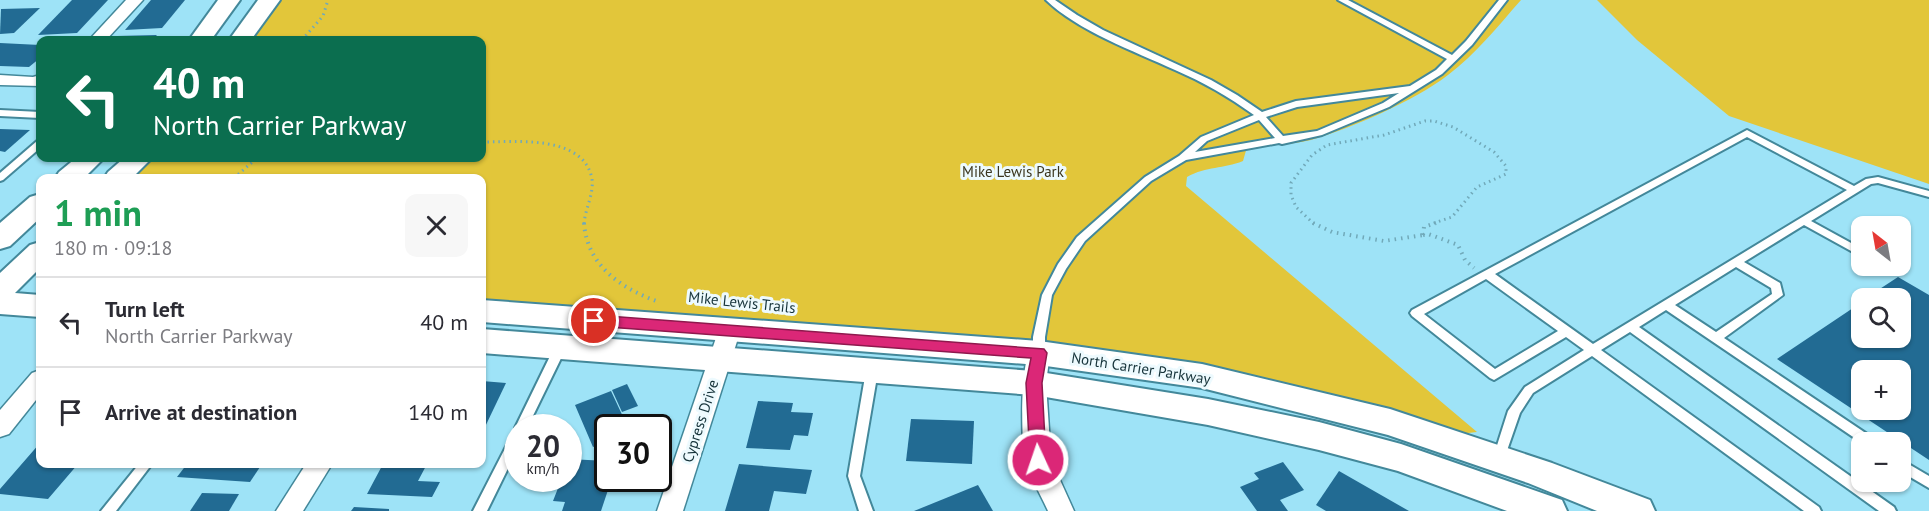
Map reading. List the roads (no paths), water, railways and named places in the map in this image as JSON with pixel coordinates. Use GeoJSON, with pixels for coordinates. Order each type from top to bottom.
{"type":"FeatureCollection","features":[{"type":"Feature","properties":{"kind":"main road"},"geometry":{"type":"LineString","coordinates":[[203,36],[229,0]]}},
{"type":"Feature","properties":{"kind":"main road"},"geometry":{"type":"LineString","coordinates":[[243,36],[269,0]]}},
{"type":"Feature","properties":{"kind":"main road"},"geometry":{"type":"LineString","coordinates":[[73,174],[86,162]]}},
{"type":"Feature","properties":{"kind":"main road"},"geometry":{"type":"LineString","coordinates":[[121,174],[135,162]]}},
{"type":"Feature","properties":{"kind":"main road"},"geometry":{"type":"LineString","coordinates":[[0,239],[36,207]]}},
{"type":"Feature","properties":{"kind":"main road"},"geometry":{"type":"LineString","coordinates":[[14,280],[36,256]]}},
{"type":"Feature","properties":{"kind":"main road"},"geometry":{"type":"LineString","coordinates":[[0,303],[36,306]]}},
{"type":"Feature","properties":{"kind":"main road"},"geometry":{"type":"LineString","coordinates":[[486,313],[725,345],[872,370],[1036,368]]}},
{"type":"Feature","properties":{"kind":"main road"},"geometry":{"type":"LineString","coordinates":[[486,342],[561,346],[725,345],[1036,368],[1401,458],[1494,474],[1637,511]]}},
{"type":"Feature","properties":{"kind":"main road"},"geometry":{"type":"LineString","coordinates":[[1494,474],[1549,511]]}},
{"type":"Feature","properties":{"kind":"street"},"geometry":{"type":"LineString","coordinates":[[101,36],[135,0]]}},
{"type":"Feature","properties":{"kind":"street"},"geometry":{"type":"LineString","coordinates":[[0,80],[36,81]]}},
{"type":"Feature","properties":{"kind":"street","name":"Cypress Drive"},"geometry":{"type":"LineString","coordinates":[[670,511],[725,345]]}},
{"type":"Feature","properties":{"kind":"street"},"geometry":{"type":"LineString","coordinates":[[1036,368],[1038,460],[1060,511]]}},
{"type":"Feature","properties":{"kind":"street"},"geometry":{"type":"LineString","coordinates":[[0,427],[36,384]]}},
{"type":"Feature","properties":{"kind":"street"},"geometry":{"type":"LineString","coordinates":[[289,511],[316,468]]}},
{"type":"Feature","properties":{"kind":"lane"},"geometry":{"type":"LineString","coordinates":[[1050,0],[1076,20],[1104,36],[1203,79],[1260,116],[1282,141]]}},
{"type":"Feature","properties":{"kind":"lane"},"geometry":{"type":"LineString","coordinates":[[1342,0],[1453,58]]}},
{"type":"Feature","properties":{"kind":"lane"},"geometry":{"type":"LineString","coordinates":[[1182,158],[1319,133],[1386,105],[1439,72],[1469,43],[1503,0]]}},
{"type":"Feature","properties":{"kind":"lane"},"geometry":{"type":"LineString","coordinates":[[1036,368],[1047,295],[1062,267],[1081,239],[1148,179],[1182,158],[1204,139],[1260,116],[1296,104],[1410,89]]}},
{"type":"Feature","properties":{"kind":"lane"},"geometry":{"type":"LineString","coordinates":[[0,113],[36,114]]}},
{"type":"Feature","properties":{"kind":"lane"},"geometry":{"type":"LineString","coordinates":[[1566,332],[1494,375],[1416,313],[1747,133],[1855,190]]}},
{"type":"Feature","properties":{"kind":"lane"},"geometry":{"type":"LineString","coordinates":[[2,175],[36,145]]}},
{"type":"Feature","properties":{"kind":"lane"},"geometry":{"type":"LineString","coordinates":[[1494,474],[1514,411],[1528,390],[1869,181],[1878,180],[1929,194]]}},
{"type":"Feature","properties":{"kind":"lane"},"geometry":{"type":"LineString","coordinates":[[1804,221],[1851,248]]}},
{"type":"Feature","properties":{"kind":"lane"},"geometry":{"type":"LineString","coordinates":[[1716,338],[1778,295],[1776,286],[1737,262]]}},
{"type":"Feature","properties":{"kind":"lane"},"geometry":{"type":"LineString","coordinates":[[1485,275],[1814,511]]}},
{"type":"Feature","properties":{"kind":"lane"},"geometry":{"type":"LineString","coordinates":[[1666,305],[1854,432]]}},
{"type":"Feature","properties":{"kind":"lane"},"geometry":{"type":"LineString","coordinates":[[1631,327],[1889,511]]}},
{"type":"Feature","properties":{"kind":"lane"},"geometry":{"type":"LineString","coordinates":[[528,414],[561,346]]}},
{"type":"Feature","properties":{"kind":"lane"},"geometry":{"type":"LineString","coordinates":[[866,511],[854,476],[872,370]]}},
{"type":"Feature","properties":{"kind":"lane"},"geometry":{"type":"LineString","coordinates":[[480,511],[504,463]]}},
{"type":"Feature","properties":{"kind":"lane"},"geometry":{"type":"LineString","coordinates":[[108,511],[143,468]]}},
{"type":"Feature","properties":{"kind":"lane"},"geometry":{"type":"LineString","coordinates":[[1911,471],[1929,483]]}},
{"type":"Feature","properties":{"kind":"park label","name":"Mike Lewis Park"},"geometry":{"type":"Point","coordinates":[1013,171]}}]}
